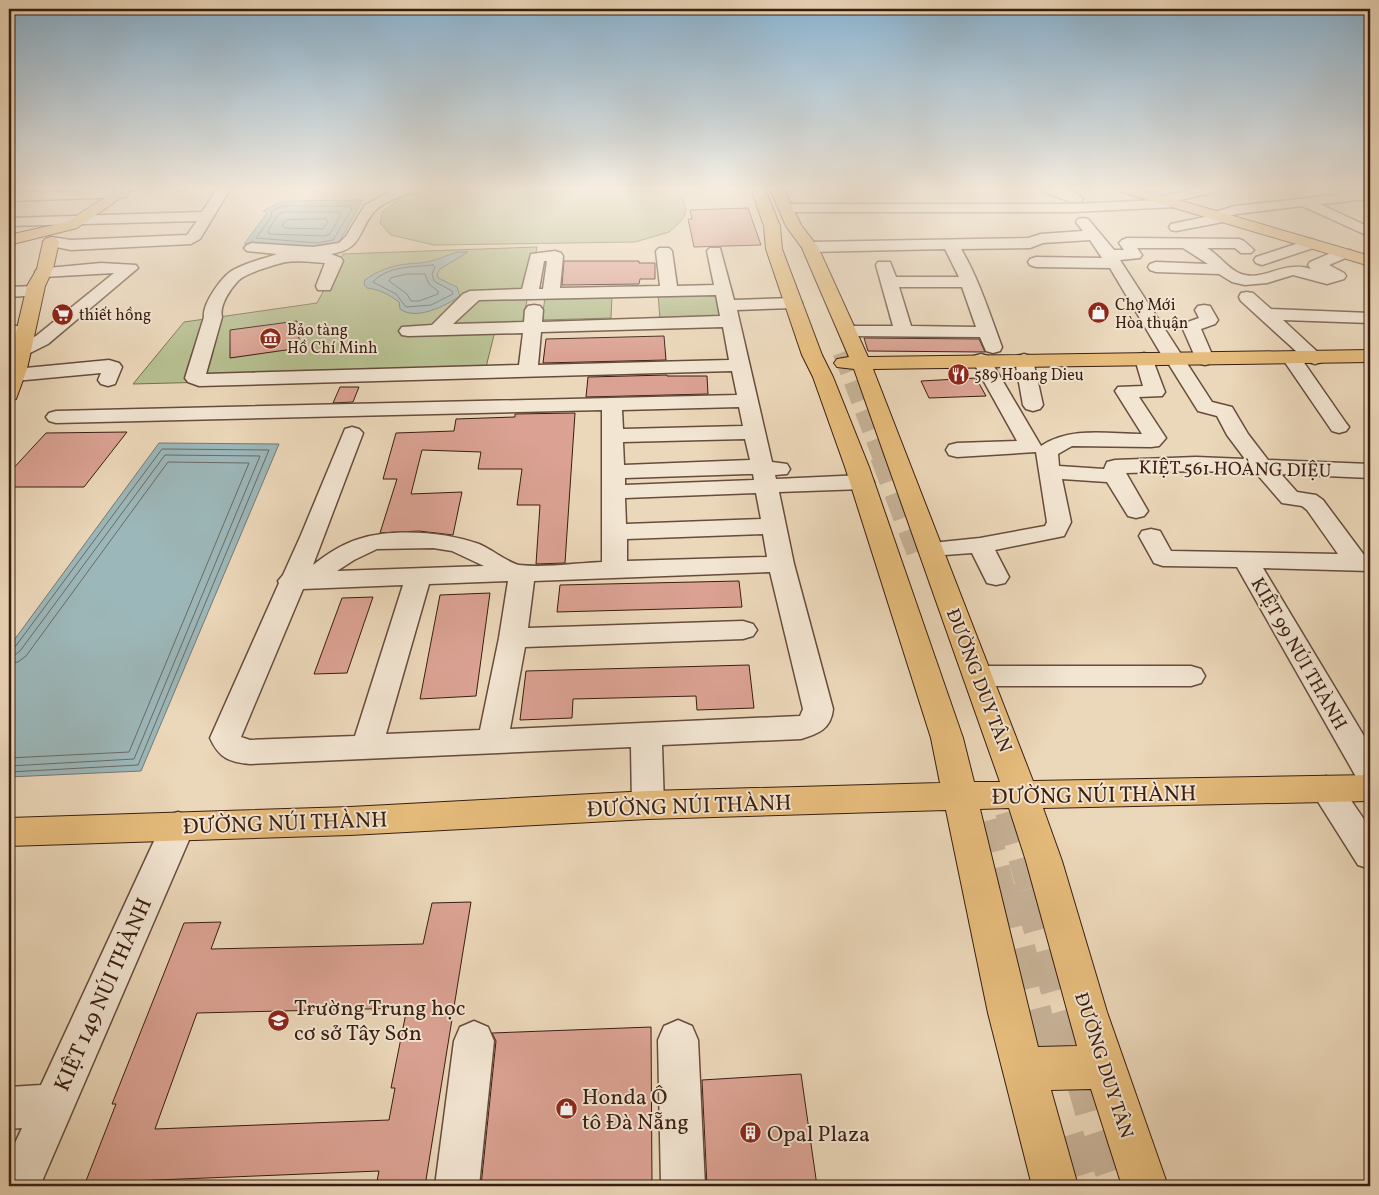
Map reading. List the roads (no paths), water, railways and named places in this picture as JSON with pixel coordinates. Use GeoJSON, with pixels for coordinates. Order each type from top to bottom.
{"type":"FeatureCollection","features":[{"type":"Feature","properties":{"kind":"main road"},"geometry":{"type":"LineString","coordinates":[[18,249],[38,245]]}},
{"type":"Feature","properties":{"kind":"main road"},"geometry":{"type":"LineString","coordinates":[[9,395],[15,375],[18,338],[44,270],[50,245]]}},
{"type":"Feature","properties":{"kind":"main road","name":"ĐƯỜNG DUY TÂN"},"geometry":{"type":"LineString","coordinates":[[777,245],[774,249],[812,355],[840,353]]}},
{"type":"Feature","properties":{"kind":"main road"},"geometry":{"type":"LineString","coordinates":[[787,245],[787,248],[840,353],[989,360],[1370,356]]}},
{"type":"Feature","properties":{"kind":"main road","name":"ĐƯỜNG DUY TÂN"},"geometry":{"type":"LineString","coordinates":[[797,245],[840,353],[915,506],[1023,795],[1104,1067],[1144,1186]]}},
{"type":"Feature","properties":{"kind":"main road"},"geometry":{"type":"LineString","coordinates":[[1314,245],[1370,261]]}},
{"type":"Feature","properties":{"kind":"main road"},"geometry":{"type":"LineString","coordinates":[[18,249],[44,270]]}},
{"type":"Feature","properties":{"kind":"main road","name":"ĐƯỜNG DUY TÂN"},"geometry":{"type":"LineString","coordinates":[[840,353],[864,486],[947,738],[1008,1013],[1054,1186]]}},
{"type":"Feature","properties":{"kind":"main road"},"geometry":{"type":"LineString","coordinates":[[864,486],[915,506]]}},
{"type":"Feature","properties":{"kind":"main road","name":"ĐƯỜNG NÚI THÀNH"},"geometry":{"type":"LineString","coordinates":[[9,832],[350,821],[648,805],[960,796],[1370,788]]}},
{"type":"Feature","properties":{"kind":"main road"},"geometry":{"type":"LineString","coordinates":[[1023,1069],[1104,1067]]}},
{"type":"Feature","properties":{"kind":"street"},"geometry":{"type":"LineString","coordinates":[[252,248],[317,251],[336,249],[345,245]]}},
{"type":"Feature","properties":{"kind":"street"},"geometry":{"type":"LineString","coordinates":[[953,245],[986,324],[989,360],[1032,447],[956,450]]}},
{"type":"Feature","properties":{"kind":"street"},"geometry":{"type":"LineString","coordinates":[[1104,245],[1111,259],[1137,296],[1186,359],[1205,407],[1225,411],[1236,434],[1290,498],[1308,500],[1315,505],[1363,562]]}},
{"type":"Feature","properties":{"kind":"street"},"geometry":{"type":"LineString","coordinates":[[1036,262],[1111,259],[1134,256],[1128,245]]}},
{"type":"Feature","properties":{"kind":"street"},"geometry":{"type":"LineString","coordinates":[[1189,245],[1207,255],[1221,269],[1239,279],[1263,279],[1292,270],[1323,280],[1338,276],[1316,265],[1344,253]]}},
{"type":"Feature","properties":{"kind":"street"},"geometry":{"type":"LineString","coordinates":[[1240,245],[1246,250]]}},
{"type":"Feature","properties":{"kind":"street"},"geometry":{"type":"LineString","coordinates":[[1262,260],[1309,245]]}},
{"type":"Feature","properties":{"kind":"street"},"geometry":{"type":"LineString","coordinates":[[664,251],[669,291]]}},
{"type":"Feature","properties":{"kind":"street"},"geometry":{"type":"LineString","coordinates":[[408,331],[436,330],[495,350],[528,370],[740,365],[715,251]]}},
{"type":"Feature","properties":{"kind":"street"},"geometry":{"type":"LineString","coordinates":[[880,256],[902,324]]}},
{"type":"Feature","properties":{"kind":"street"},"geometry":{"type":"LineString","coordinates":[[324,286],[335,261],[327,258],[280,258],[234,275],[213,307],[214,317],[195,378],[199,380],[330,376],[495,350],[532,326],[652,323],[727,305],[793,303]]}},
{"type":"Feature","properties":{"kind":"street"},"geometry":{"type":"LineString","coordinates":[[1156,267],[1221,269]]}},
{"type":"Feature","properties":{"kind":"street"},"geometry":{"type":"LineString","coordinates":[[18,338],[42,340],[130,268],[44,270]]}},
{"type":"Feature","properties":{"kind":"street"},"geometry":{"type":"LineString","coordinates":[[889,282],[970,282]]}},
{"type":"Feature","properties":{"kind":"street"},"geometry":{"type":"LineString","coordinates":[[9,292],[35,291]]}},
{"type":"Feature","properties":{"kind":"street"},"geometry":{"type":"LineString","coordinates":[[436,330],[469,298],[476,294],[669,291],[727,305]]}},
{"type":"Feature","properties":{"kind":"street"},"geometry":{"type":"LineString","coordinates":[[650,292],[652,323]]}},
{"type":"Feature","properties":{"kind":"street"},"geometry":{"type":"LineString","coordinates":[[528,370],[532,326],[539,294]]}},
{"type":"Feature","properties":{"kind":"street"},"geometry":{"type":"LineString","coordinates":[[1247,297],[1314,358]]}},
{"type":"Feature","properties":{"kind":"street"},"geometry":{"type":"LineString","coordinates":[[1186,359],[1191,327],[1209,320],[1204,310]]}},
{"type":"Feature","properties":{"kind":"street"},"geometry":{"type":"LineString","coordinates":[[1264,314],[1370,318]]}},
{"type":"Feature","properties":{"kind":"street"},"geometry":{"type":"LineString","coordinates":[[840,353],[902,324],[986,324]]}},
{"type":"Feature","properties":{"kind":"street"},"geometry":{"type":"LineString","coordinates":[[1292,358],[1339,427]]}},
{"type":"Feature","properties":{"kind":"street"},"geometry":{"type":"LineString","coordinates":[[931,549],[980,544],[1055,530],[1059,522],[1047,452],[1069,440],[1151,440],[1155,438],[1125,391],[1155,392],[1144,359]]}},
{"type":"Feature","properties":{"kind":"street"},"geometry":{"type":"LineString","coordinates":[[1024,360],[1033,405]]}},
{"type":"Feature","properties":{"kind":"street"},"geometry":{"type":"LineString","coordinates":[[15,375],[109,366],[112,367],[108,380]]}},
{"type":"Feature","properties":{"kind":"street"},"geometry":{"type":"LineString","coordinates":[[316,411],[330,376]]}},
{"type":"Feature","properties":{"kind":"street"},"geometry":{"type":"LineString","coordinates":[[56,417],[747,401]]}},
{"type":"Feature","properties":{"kind":"street"},"geometry":{"type":"LineString","coordinates":[[612,403],[615,570]]}},
{"type":"Feature","properties":{"kind":"street"},"geometry":{"type":"LineString","coordinates":[[614,436],[754,432]]}},
{"type":"Feature","properties":{"kind":"street"},"geometry":{"type":"LineString","coordinates":[[352,433],[312,535],[300,581],[225,738],[229,747],[237,751],[250,752],[646,735],[648,805]]}},
{"type":"Feature","properties":{"kind":"street","name":"KIỆT 561 HOÀNG DIỆU"},"geometry":{"type":"LineString","coordinates":[[1049,472],[1115,476],[1115,467],[1184,464],[1370,471]]}},
{"type":"Feature","properties":{"kind":"street"},"geometry":{"type":"LineString","coordinates":[[1115,476],[1136,511]]}},
{"type":"Feature","properties":{"kind":"street"},"geometry":{"type":"LineString","coordinates":[[614,482],[765,478],[864,486]]}},
{"type":"Feature","properties":{"kind":"street"},"geometry":{"type":"LineString","coordinates":[[614,532],[775,526]]}},
{"type":"Feature","properties":{"kind":"street","name":"KIỆT 99 NÚI THÀNH"},"geometry":{"type":"LineString","coordinates":[[1151,536],[1163,558],[1363,562]]}},
{"type":"Feature","properties":{"kind":"street"},"geometry":{"type":"LineString","coordinates":[[300,581],[334,561],[373,542],[427,539],[459,544],[485,554],[517,573]]}},
{"type":"Feature","properties":{"kind":"street"},"geometry":{"type":"LineString","coordinates":[[980,544],[996,577]]}},
{"type":"Feature","properties":{"kind":"street","name":"KIỆT 99 NÚI THÀNH"},"geometry":{"type":"LineString","coordinates":[[1245,559],[1370,774]]}},
{"type":"Feature","properties":{"kind":"street"},"geometry":{"type":"LineString","coordinates":[[300,581],[781,564]]}},
{"type":"Feature","properties":{"kind":"street"},"geometry":{"type":"LineString","coordinates":[[494,742],[513,638],[517,573]]}},
{"type":"Feature","properties":{"kind":"street"},"geometry":{"type":"LineString","coordinates":[[367,747],[418,577]]}},
{"type":"Feature","properties":{"kind":"street"},"geometry":{"type":"LineString","coordinates":[[513,638],[743,630]]}},
{"type":"Feature","properties":{"kind":"street"},"geometry":{"type":"LineString","coordinates":[[978,676],[1191,676]]}},
{"type":"Feature","properties":{"kind":"street"},"geometry":{"type":"LineString","coordinates":[[1326,789],[1370,856]]}},
{"type":"Feature","properties":{"kind":"street","name":"KIỆT 149 NÚI THÀNH"},"geometry":{"type":"LineString","coordinates":[[23,1175],[52,1106],[178,826]]}},
{"type":"Feature","properties":{"kind":"street"},"geometry":{"type":"LineString","coordinates":[[678,1040],[683,1186]]}},
{"type":"Feature","properties":{"kind":"street"},"geometry":{"type":"LineString","coordinates":[[457,1186],[474,1041]]}},
{"type":"Feature","properties":{"kind":"street"},"geometry":{"type":"LineString","coordinates":[[9,1108],[52,1106]]}},
{"type":"Feature","properties":{"kind":"lane"},"geometry":{"type":"LineString","coordinates":[[646,735],[801,728],[812,725],[817,718],[818,709],[781,564],[775,526],[740,365]]}},
{"type":"Feature","properties":{"kind":"lane"},"geometry":{"type":"LineString","coordinates":[[1155,438],[1170,441],[1184,464]]}},
{"type":"Feature","properties":{"kind":"water"},"geometry":{"type":"Polygon","coordinates":[[[255,245],[335,245],[318,249],[255,245]]]}},
{"type":"Feature","properties":{"kind":"water"},"geometry":{"type":"Polygon","coordinates":[[[457,252],[468,252],[440,269],[437,274],[438,278],[457,287],[460,296],[430,311],[422,313],[407,312],[400,309],[399,302],[395,299],[380,291],[367,288],[364,284],[365,280],[385,269],[398,265],[439,259],[457,252]]]}},
{"type":"Feature","properties":{"kind":"water"},"geometry":{"type":"Polygon","coordinates":[[[159,443],[279,444],[141,771],[9,777],[9,647],[159,443]]]}},
{"type":"Feature","properties":{"kind":"tunnel"},"geometry":{"type":"LineString","coordinates":[[843,352],[883,457]]}},
{"type":"Feature","properties":{"kind":"tunnel"},"geometry":{"type":"LineString","coordinates":[[883,456],[919,551]]}},
{"type":"Feature","properties":{"kind":"tunnel"},"geometry":{"type":"LineString","coordinates":[[1011,811],[1033,889]]}},
{"type":"Feature","properties":{"kind":"tunnel"},"geometry":{"type":"LineString","coordinates":[[982,822],[999,889]]}},
{"type":"Feature","properties":{"kind":"tunnel"},"geometry":{"type":"LineString","coordinates":[[999,888],[1048,1083]]}},
{"type":"Feature","properties":{"kind":"tunnel"},"geometry":{"type":"LineString","coordinates":[[1033,888],[1097,1115],[1121,1186]]}},
{"type":"Feature","properties":{"kind":"tunnel"},"geometry":{"type":"LineString","coordinates":[[1063,1137],[1078,1186]]}},
{"type":"Feature","properties":{"kind":"place","name":"Chợ Mới Hòa thuận"},"geometry":{"type":"Point","coordinates":[1099,313]}},
{"type":"Feature","properties":{"kind":"place","name":"thiết hồng"},"geometry":{"type":"Point","coordinates":[63,314]}},
{"type":"Feature","properties":{"kind":"place","name":"Bảo tàng Hồ Chí Minh"},"geometry":{"type":"Point","coordinates":[271,338]}},
{"type":"Feature","properties":{"kind":"place","name":"589 Hoang Dieu"},"geometry":{"type":"Point","coordinates":[958,374]}},
{"type":"Feature","properties":{"kind":"place","name":"Trường Trung học cơ sở Tây Sơn"},"geometry":{"type":"Point","coordinates":[278,1020]}},
{"type":"Feature","properties":{"kind":"place","name":"Honda Ô tô Đà Nẵng"},"geometry":{"type":"Point","coordinates":[566,1109]}},
{"type":"Feature","properties":{"kind":"place","name":"Opal Plaza"},"geometry":{"type":"Point","coordinates":[751,1133]}}]}
